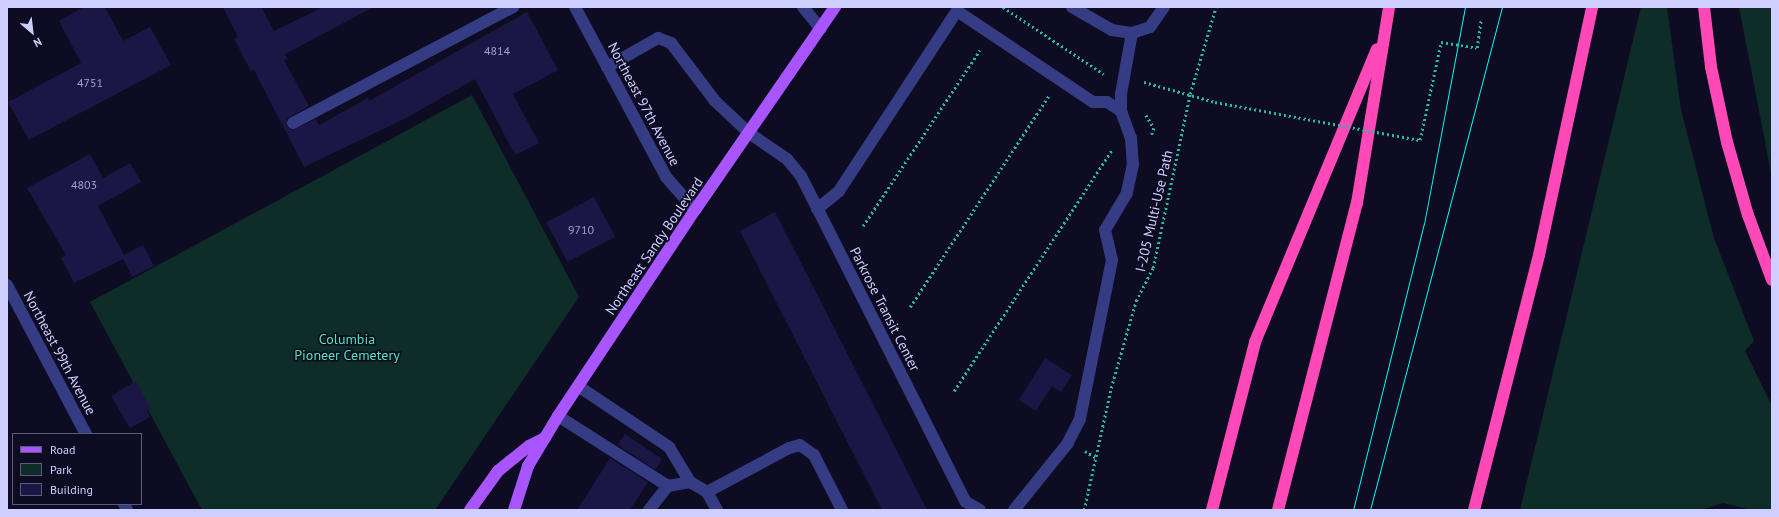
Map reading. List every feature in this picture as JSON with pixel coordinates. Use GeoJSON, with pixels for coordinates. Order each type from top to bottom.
{"type":"FeatureCollection","features":[{"type":"Feature","properties":{"kind":"highway"},"geometry":{"type":"LineString","coordinates":[[1278,510],[1356,203],[1389,7]]}},
{"type":"Feature","properties":{"kind":"highway"},"geometry":{"type":"LineString","coordinates":[[1474,510],[1539,255],[1592,7]]}},
{"type":"Feature","properties":{"kind":"highway"},"geometry":{"type":"LineString","coordinates":[[1704,7],[1711,67],[1727,142],[1748,215],[1772,280]]}},
{"type":"Feature","properties":{"kind":"highway"},"geometry":{"type":"LineString","coordinates":[[1212,510],[1255,342],[1385,29]]}},
{"type":"Feature","properties":{"kind":"main road","name":"Northeast Sandy Boulevard"},"geometry":{"type":"LineString","coordinates":[[514,510],[522,480],[558,416],[695,210],[836,7]]}},
{"type":"Feature","properties":{"kind":"main road"},"geometry":{"type":"LineString","coordinates":[[470,510],[498,471],[529,446],[545,438]]}},
{"type":"Feature","properties":{"kind":"street"},"geometry":{"type":"LineString","coordinates":[[292,123],[513,7]]}},
{"type":"Feature","properties":{"kind":"street","name":"Northeast 97th Avenue"},"geometry":{"type":"LineString","coordinates":[[575,7],[666,177],[695,210]]}},
{"type":"Feature","properties":{"kind":"street"},"geometry":{"type":"LineString","coordinates":[[803,7],[821,28]]}},
{"type":"Feature","properties":{"kind":"street"},"geometry":{"type":"LineString","coordinates":[[1072,7],[1112,30],[1132,32],[1150,27],[1164,7]]}},
{"type":"Feature","properties":{"kind":"street"},"geometry":{"type":"LineString","coordinates":[[817,209],[839,191],[957,11],[1093,102],[1107,102],[1121,111]]}},
{"type":"Feature","properties":{"kind":"street"},"geometry":{"type":"LineString","coordinates":[[1014,510],[1068,442],[1080,420],[1112,260],[1105,230],[1127,193],[1133,164],[1131,138],[1121,111],[1121,94],[1132,32]]}},
{"type":"Feature","properties":{"kind":"street","name":"Parkrose Transit Center"},"geometry":{"type":"LineString","coordinates":[[607,68],[658,38],[671,43],[715,101],[749,133],[786,158],[801,176],[966,502],[980,510]]}},
{"type":"Feature","properties":{"kind":"street","name":"Northeast 99th Avenue"},"geometry":{"type":"LineString","coordinates":[[7,285],[85,433]]}},
{"type":"Feature","properties":{"kind":"street"},"geometry":{"type":"LineString","coordinates":[[578,386],[669,447],[690,482],[706,492],[717,510]]}},
{"type":"Feature","properties":{"kind":"street"},"geometry":{"type":"LineString","coordinates":[[558,416],[668,486]]}},
{"type":"Feature","properties":{"kind":"street"},"geometry":{"type":"LineString","coordinates":[[706,492],[789,448],[800,445],[814,454],[842,510]]}},
{"type":"Feature","properties":{"kind":"street"},"geometry":{"type":"LineString","coordinates":[[649,510],[668,486],[690,482]]}},
{"type":"Feature","properties":{"kind":"path","name":"I-205 Multi-Use Path"},"geometry":{"type":"LineString","coordinates":[[1084,510],[1111,388],[1134,309],[1153,268],[1190,94],[1216,7]]}},
{"type":"Feature","properties":{"kind":"path"},"geometry":{"type":"LineString","coordinates":[[1215,102],[1420,140],[1441,42],[1477,48],[1480,20]]}},
{"type":"Feature","properties":{"kind":"path"},"geometry":{"type":"LineString","coordinates":[[863,226],[991,33]]}},
{"type":"Feature","properties":{"kind":"path"},"geometry":{"type":"LineString","coordinates":[[910,307],[1060,80]]}},
{"type":"Feature","properties":{"kind":"path"},"geometry":{"type":"LineString","coordinates":[[1140,81],[1140,88]]}},
{"type":"Feature","properties":{"kind":"path"},"geometry":{"type":"LineString","coordinates":[[954,391],[1112,150],[1131,138],[1152,136],[1154,128],[1144,110]]}},
{"type":"Feature","properties":{"kind":"green space"},"geometry":{"type":"Polygon","coordinates":[[[1641,7],[1667,7],[1681,110],[1714,238],[1754,341],[1745,351],[1772,406],[1772,510],[1751,510],[1723,503],[1701,510],[1520,510],[1641,7]]]}},
{"type":"Feature","properties":{"kind":"green space"},"geometry":{"type":"Polygon","coordinates":[[[1739,7],[1772,7],[1772,178],[1739,7]]]}},
{"type":"Feature","properties":{"kind":"green space","name":"Columbia Pioneer Cemetery"},"geometry":{"type":"Polygon","coordinates":[[[472,95],[579,297],[435,510],[202,510],[90,302],[472,95]]]}},
{"type":"Feature","properties":{"kind":"building"},"geometry":{"type":"Polygon","coordinates":[[[84,7],[105,7],[123,41],[150,27],[171,65],[29,140],[8,102],[81,63],[59,21],[84,7]]]}},
{"type":"Feature","properties":{"kind":"building"},"geometry":{"type":"Polygon","coordinates":[[[223,7],[261,7],[274,31],[323,7],[374,7],[285,54],[287,59],[284,60],[309,106],[287,119],[287,127],[293,130],[316,119],[319,125],[368,98],[369,101],[527,12],[558,70],[513,94],[539,143],[515,155],[475,79],[406,118],[304,167],[254,70],[251,71],[234,39],[238,37],[223,7]]]}},
{"type":"Feature","properties":{"kind":"building"},"geometry":{"type":"Polygon","coordinates":[[[90,154],[103,178],[130,163],[141,182],[98,206],[124,255],[143,245],[154,266],[132,277],[123,259],[74,283],[61,258],[66,255],[27,188],[90,154]]]}},
{"type":"Feature","properties":{"kind":"building"},"geometry":{"type":"Polygon","coordinates":[[[594,197],[615,237],[567,262],[546,222],[594,197]]]}},
{"type":"Feature","properties":{"kind":"building"},"geometry":{"type":"Polygon","coordinates":[[[775,212],[927,510],[882,510],[740,231],[775,212]]]}},
{"type":"Feature","properties":{"kind":"building"},"geometry":{"type":"Polygon","coordinates":[[[1045,358],[1072,375],[1061,392],[1052,386],[1036,411],[1019,400],[1045,358]]]}},
{"type":"Feature","properties":{"kind":"building"},"geometry":{"type":"Polygon","coordinates":[[[136,381],[151,409],[147,411],[150,417],[130,428],[111,396],[136,381]]]}},
{"type":"Feature","properties":{"kind":"building"},"geometry":{"type":"Polygon","coordinates":[[[625,434],[662,459],[655,470],[618,445],[625,434]]]}},
{"type":"Feature","properties":{"kind":"building"},"geometry":{"type":"Polygon","coordinates":[[[610,458],[648,482],[630,510],[577,510],[610,458]]]}},
{"type":"Feature","properties":{"kind":"tram line"},"geometry":{"type":"LineString","coordinates":[[1353,510],[1424,224],[1465,7]]}},
{"type":"Feature","properties":{"kind":"tram line"},"geometry":{"type":"LineString","coordinates":[[1370,510],[1502,7]]}}]}
